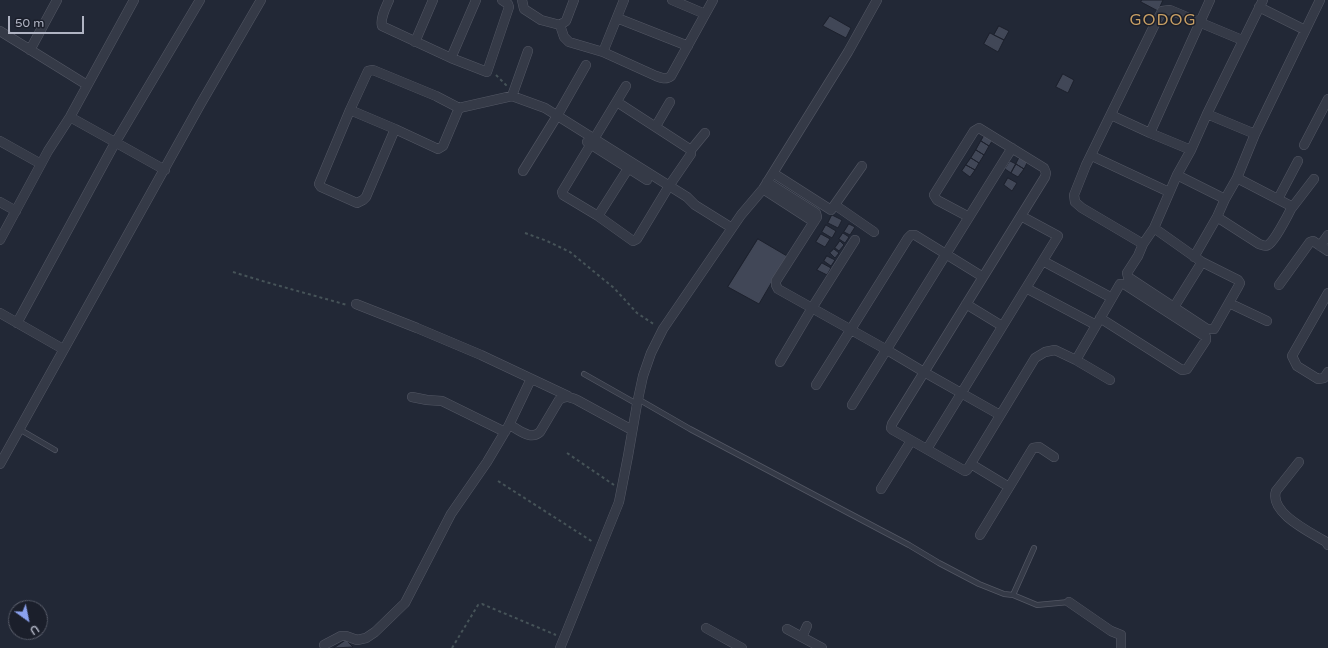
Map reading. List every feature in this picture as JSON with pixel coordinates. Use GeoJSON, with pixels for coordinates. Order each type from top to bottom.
{"type":"FeatureCollection","features":[{"type":"Feature","properties":{"kind":"street"},"geometry":{"type":"LineString","coordinates":[[30,50],[57,0]]}},
{"type":"Feature","properties":{"kind":"street"},"geometry":{"type":"LineString","coordinates":[[0,240],[48,151],[70,117],[134,0]]}},
{"type":"Feature","properties":{"kind":"street"},"geometry":{"type":"LineString","coordinates":[[17,323],[115,143],[200,0]]}},
{"type":"Feature","properties":{"kind":"street"},"geometry":{"type":"LineString","coordinates":[[0,464],[200,105],[261,0]]}},
{"type":"Feature","properties":{"kind":"street"},"geometry":{"type":"LineString","coordinates":[[389,0],[382,18],[382,26],[451,58],[487,72],[509,7],[508,4],[502,0]]}},
{"type":"Feature","properties":{"kind":"street"},"geometry":{"type":"LineString","coordinates":[[415,42],[433,0]]}},
{"type":"Feature","properties":{"kind":"street"},"geometry":{"type":"LineString","coordinates":[[451,58],[476,0]]}},
{"type":"Feature","properties":{"kind":"street"},"geometry":{"type":"LineString","coordinates":[[522,0],[524,9],[541,20],[560,25],[566,21],[574,0]]}},
{"type":"Feature","properties":{"kind":"street"},"geometry":{"type":"LineString","coordinates":[[603,52],[624,0]]}},
{"type":"Feature","properties":{"kind":"street"},"geometry":{"type":"LineString","coordinates":[[672,0],[705,14]]}},
{"type":"Feature","properties":{"kind":"street"},"geometry":{"type":"LineString","coordinates":[[560,25],[564,37],[569,42],[603,52],[666,79],[671,76],[713,0]]}},
{"type":"Feature","properties":{"kind":"street"},"geometry":{"type":"LineString","coordinates":[[560,648],[619,502],[637,402],[643,376],[651,353],[663,330],[732,228],[768,181],[848,52],[877,0]]}},
{"type":"Feature","properties":{"kind":"street"},"geometry":{"type":"LineString","coordinates":[[1150,133],[1210,0]]}},
{"type":"Feature","properties":{"kind":"street"},"geometry":{"type":"LineString","coordinates":[[1174,307],[1218,217],[1225,199],[1237,178],[1255,134],[1320,0]]}},
{"type":"Feature","properties":{"kind":"street"},"geometry":{"type":"LineString","coordinates":[[1154,228],[1198,259],[1238,280],[1240,283],[1216,327],[1211,330],[1207,329],[1128,276],[1127,273],[1138,256],[1143,244],[1154,228],[1177,175],[1191,150],[1242,40],[1261,3],[1305,30]]}},
{"type":"Feature","properties":{"kind":"street"},"geometry":{"type":"LineString","coordinates":[[1143,244],[1082,208],[1075,202],[1074,195],[1155,24],[1162,11],[1170,10],[1242,40]]}},
{"type":"Feature","properties":{"kind":"street"},"geometry":{"type":"LineString","coordinates":[[617,18],[688,46]]}},
{"type":"Feature","properties":{"kind":"street"},"geometry":{"type":"LineString","coordinates":[[0,31],[87,85]]}},
{"type":"Feature","properties":{"kind":"street"},"geometry":{"type":"LineString","coordinates":[[513,95],[528,51]]}},
{"type":"Feature","properties":{"kind":"street"},"geometry":{"type":"LineString","coordinates":[[523,171],[556,118],[586,65]]}},
{"type":"Feature","properties":{"kind":"street"},"geometry":{"type":"LineString","coordinates":[[395,129],[366,197],[363,200],[357,203],[322,188],[319,185],[350,110],[368,71],[371,70],[436,96],[459,108],[513,95],[556,118],[630,166],[668,188],[690,205],[695,205],[732,228]]}},
{"type":"Feature","properties":{"kind":"street"},"geometry":{"type":"LineString","coordinates":[[626,86],[562,194],[576,204],[598,216],[633,241],[637,238],[691,154],[691,150],[705,132]]}},
{"type":"Feature","properties":{"kind":"street"},"geometry":{"type":"LineString","coordinates":[[1304,145],[1327,101]]}},
{"type":"Feature","properties":{"kind":"street"},"geometry":{"type":"LineString","coordinates":[[617,102],[691,150]]}},
{"type":"Feature","properties":{"kind":"street"},"geometry":{"type":"LineString","coordinates":[[656,126],[670,102]]}},
{"type":"Feature","properties":{"kind":"street"},"geometry":{"type":"LineString","coordinates":[[350,110],[438,149],[443,146],[459,108]]}},
{"type":"Feature","properties":{"kind":"street"},"geometry":{"type":"LineString","coordinates":[[1207,114],[1255,134]]}},
{"type":"Feature","properties":{"kind":"street"},"geometry":{"type":"LineString","coordinates":[[1111,116],[1191,150]]}},
{"type":"Feature","properties":{"kind":"street"},"geometry":{"type":"LineString","coordinates":[[70,117],[164,170]]}},
{"type":"Feature","properties":{"kind":"street"},"geometry":{"type":"LineString","coordinates":[[969,218],[937,200],[934,195],[974,131],[979,128],[1044,168],[1046,177],[924,372],[891,428],[961,470],[967,470],[1035,358],[1045,352],[1055,350],[1076,360],[1110,380]]}},
{"type":"Feature","properties":{"kind":"street"},"geometry":{"type":"LineString","coordinates":[[0,141],[41,164]]}},
{"type":"Feature","properties":{"kind":"street"},"geometry":{"type":"LineString","coordinates":[[852,405],[1012,148]]}},
{"type":"Feature","properties":{"kind":"street"},"geometry":{"type":"LineString","coordinates":[[1092,156],[1169,192]]}},
{"type":"Feature","properties":{"kind":"street"},"geometry":{"type":"LineString","coordinates":[[1278,199],[1298,161]]}},
{"type":"Feature","properties":{"kind":"street"},"geometry":{"type":"LineString","coordinates":[[598,216],[630,166]]}},
{"type":"Feature","properties":{"kind":"street"},"geometry":{"type":"LineString","coordinates":[[768,181],[831,210],[862,166]]}},
{"type":"Feature","properties":{"kind":"street"},"geometry":{"type":"LineString","coordinates":[[1177,175],[1225,199]]}},
{"type":"Feature","properties":{"kind":"street"},"geometry":{"type":"LineString","coordinates":[[1237,178],[1289,205],[1291,209]]}},
{"type":"Feature","properties":{"kind":"street"},"geometry":{"type":"LineString","coordinates":[[1218,217],[1259,244],[1265,246],[1271,243],[1288,217],[1291,209],[1314,179]]}},
{"type":"Feature","properties":{"kind":"street"},"geometry":{"type":"LineString","coordinates":[[768,181],[814,222],[775,283],[778,289],[1000,415]]}},
{"type":"Feature","properties":{"kind":"street"},"geometry":{"type":"LineString","coordinates":[[0,202],[16,211]]}},
{"type":"Feature","properties":{"kind":"street"},"geometry":{"type":"LineString","coordinates":[[835,205],[874,232]]}},
{"type":"Feature","properties":{"kind":"street"},"geometry":{"type":"LineString","coordinates":[[927,449],[1058,236],[1021,216]]}},
{"type":"Feature","properties":{"kind":"street"},"geometry":{"type":"LineString","coordinates":[[816,385],[911,235],[915,235],[983,277]]}},
{"type":"Feature","properties":{"kind":"street"},"geometry":{"type":"LineString","coordinates":[[1279,285],[1310,242],[1313,241],[1324,249],[1328,235]]}},
{"type":"Feature","properties":{"kind":"street"},"geometry":{"type":"LineString","coordinates":[[780,362],[855,240]]}},
{"type":"Feature","properties":{"kind":"street"},"geometry":{"type":"LineString","coordinates":[[1043,260],[1112,298]]}},
{"type":"Feature","properties":{"kind":"street"},"geometry":{"type":"LineString","coordinates":[[1026,288],[1098,321],[1182,370],[1187,368],[1206,340],[1206,337],[1124,284],[1120,284],[1098,321],[1076,360]]}},
{"type":"Feature","properties":{"kind":"street"},"geometry":{"type":"LineString","coordinates":[[1328,293],[1292,356],[1297,366],[1318,379],[1324,378],[1328,372]]}},
{"type":"Feature","properties":{"kind":"street"},"geometry":{"type":"LineString","coordinates":[[1230,303],[1267,321]]}},
{"type":"Feature","properties":{"kind":"street"},"geometry":{"type":"LineString","coordinates":[[356,304],[452,343],[531,379],[577,400],[632,430]]}},
{"type":"Feature","properties":{"kind":"street"},"geometry":{"type":"LineString","coordinates":[[966,304],[1002,326]]}},
{"type":"Feature","properties":{"kind":"street"},"geometry":{"type":"LineString","coordinates":[[0,314],[63,349]]}},
{"type":"Feature","properties":{"kind":"street"},"geometry":{"type":"LineString","coordinates":[[324,645],[341,636],[346,636],[357,640],[366,638],[375,632],[405,602],[451,514],[487,462],[507,428],[531,379]]}},
{"type":"Feature","properties":{"kind":"street"},"geometry":{"type":"LineString","coordinates":[[412,396],[426,400],[442,401],[507,428],[516,427],[532,436],[540,432],[559,400],[568,396]]}},
{"type":"Feature","properties":{"kind":"street"},"geometry":{"type":"LineString","coordinates":[[881,490],[911,441]]}},
{"type":"Feature","properties":{"kind":"street"},"geometry":{"type":"LineString","coordinates":[[980,535],[1033,448],[1039,446],[1054,457]]}},
{"type":"Feature","properties":{"kind":"street"},"geometry":{"type":"LineString","coordinates":[[1299,462],[1276,491],[1274,495],[1276,504],[1285,516],[1328,545]]}},
{"type":"Feature","properties":{"kind":"street"},"geometry":{"type":"LineString","coordinates":[[971,464],[1009,487]]}},
{"type":"Feature","properties":{"kind":"street"},"geometry":{"type":"LineString","coordinates":[[1068,602],[1111,631],[1121,635],[1121,648]]}},
{"type":"Feature","properties":{"kind":"street"},"geometry":{"type":"LineString","coordinates":[[802,637],[807,626]]}},
{"type":"Feature","properties":{"kind":"street"},"geometry":{"type":"LineString","coordinates":[[706,628],[742,648]]}},
{"type":"Feature","properties":{"kind":"street"},"geometry":{"type":"LineString","coordinates":[[787,629],[822,648]]}},
{"type":"Feature","properties":{"kind":"lane"},"geometry":{"type":"LineString","coordinates":[[584,374],[909,545],[979,584],[1004,594],[1013,595],[1037,605],[1068,602]]}},
{"type":"Feature","properties":{"kind":"lane"},"geometry":{"type":"LineString","coordinates":[[19,429],[55,450]]}},
{"type":"Feature","properties":{"kind":"lane"},"geometry":{"type":"LineString","coordinates":[[1013,595],[1034,548]]}},
{"type":"Feature","properties":{"kind":"path"},"geometry":{"type":"LineString","coordinates":[[487,72],[498,76],[513,95]]}},
{"type":"Feature","properties":{"kind":"path"},"geometry":{"type":"LineString","coordinates":[[526,233],[570,252],[614,288],[637,313],[663,330]]}},
{"type":"Feature","properties":{"kind":"path"},"geometry":{"type":"LineString","coordinates":[[233,272],[308,295],[321,297],[347,305],[356,304]]}},
{"type":"Feature","properties":{"kind":"path"},"geometry":{"type":"LineString","coordinates":[[567,453],[622,490]]}},
{"type":"Feature","properties":{"kind":"path"},"geometry":{"type":"LineString","coordinates":[[498,480],[601,547]]}},
{"type":"Feature","properties":{"kind":"path"},"geometry":{"type":"LineString","coordinates":[[452,648],[478,605],[482,604],[563,638]]}},
{"type":"Feature","properties":{"kind":"building"},"geometry":{"type":"Polygon","coordinates":[[[1142,0],[1163,0],[1158,11],[1141,2],[1142,0]]]}},
{"type":"Feature","properties":{"kind":"building"},"geometry":{"type":"Polygon","coordinates":[[[830,16],[851,28],[846,38],[823,26],[830,16]]]}},
{"type":"Feature","properties":{"kind":"building"},"geometry":{"type":"Polygon","coordinates":[[[999,26],[1009,31],[1004,40],[994,35],[999,26]]]}},
{"type":"Feature","properties":{"kind":"building"},"geometry":{"type":"Polygon","coordinates":[[[990,33],[1004,40],[998,52],[984,44],[990,33]]]}},
{"type":"Feature","properties":{"kind":"building"},"geometry":{"type":"Polygon","coordinates":[[[1063,74],[1074,80],[1068,93],[1056,87],[1063,74]]]}},
{"type":"Feature","properties":{"kind":"building"},"geometry":{"type":"Polygon","coordinates":[[[985,134],[994,138],[989,146],[981,141],[985,134]]]}},
{"type":"Feature","properties":{"kind":"building"},"geometry":{"type":"Polygon","coordinates":[[[981,141],[989,146],[984,155],[976,150],[981,141]]]}},
{"type":"Feature","properties":{"kind":"building"},"geometry":{"type":"Polygon","coordinates":[[[976,150],[984,155],[979,163],[971,158],[976,150]]]}},
{"type":"Feature","properties":{"kind":"building"},"geometry":{"type":"Polygon","coordinates":[[[1020,156],[1028,161],[1024,169],[1016,164],[1020,156]]]}},
{"type":"Feature","properties":{"kind":"building"},"geometry":{"type":"Polygon","coordinates":[[[971,158],[979,163],[975,170],[966,165],[971,158]]]}},
{"type":"Feature","properties":{"kind":"building"},"geometry":{"type":"Polygon","coordinates":[[[1010,161],[1016,164],[1011,173],[1005,169],[1010,161]]]}},
{"type":"Feature","properties":{"kind":"building"},"geometry":{"type":"Polygon","coordinates":[[[1016,164],[1024,169],[1018,177],[1011,173],[1016,164]]]}},
{"type":"Feature","properties":{"kind":"building"},"geometry":{"type":"Polygon","coordinates":[[[966,165],[975,170],[970,177],[962,171],[966,165]]]}},
{"type":"Feature","properties":{"kind":"building"},"geometry":{"type":"Polygon","coordinates":[[[1008,178],[1017,183],[1012,191],[1004,185],[1008,178]]]}},
{"type":"Feature","properties":{"kind":"building"},"geometry":{"type":"Polygon","coordinates":[[[832,215],[842,220],[838,228],[828,223],[832,215]]]}},
{"type":"Feature","properties":{"kind":"building"},"geometry":{"type":"Polygon","coordinates":[[[849,224],[855,227],[850,235],[844,232],[849,224]]]}},
{"type":"Feature","properties":{"kind":"building"},"geometry":{"type":"Polygon","coordinates":[[[826,225],[836,231],[832,238],[822,232],[826,225]]]}},
{"type":"Feature","properties":{"kind":"building"},"geometry":{"type":"Polygon","coordinates":[[[843,233],[849,237],[845,243],[839,239],[843,233]]]}},
{"type":"Feature","properties":{"kind":"building"},"geometry":{"type":"Polygon","coordinates":[[[821,234],[830,239],[825,247],[816,242],[821,234]]]}},
{"type":"Feature","properties":{"kind":"building"},"geometry":{"type":"Polygon","coordinates":[[[758,239],[787,256],[759,304],[728,287],[758,239]]]}},
{"type":"Feature","properties":{"kind":"building"},"geometry":{"type":"Polygon","coordinates":[[[840,241],[844,245],[839,251],[835,248],[840,241]]]}},
{"type":"Feature","properties":{"kind":"building"},"geometry":{"type":"Polygon","coordinates":[[[834,249],[839,253],[835,258],[830,253],[834,249]]]}},
{"type":"Feature","properties":{"kind":"building"},"geometry":{"type":"Polygon","coordinates":[[[827,256],[835,260],[831,266],[824,261],[827,256]]]}},
{"type":"Feature","properties":{"kind":"building"},"geometry":{"type":"Polygon","coordinates":[[[822,263],[831,268],[827,275],[817,270],[822,263]]]}},
{"type":"Feature","properties":{"kind":"building"},"geometry":{"type":"Polygon","coordinates":[[[346,640],[353,647],[334,648],[346,640]]]}},
{"type":"Feature","properties":{"kind":"district","name":"GODOG"},"geometry":{"type":"Point","coordinates":[1163,21]}}]}
